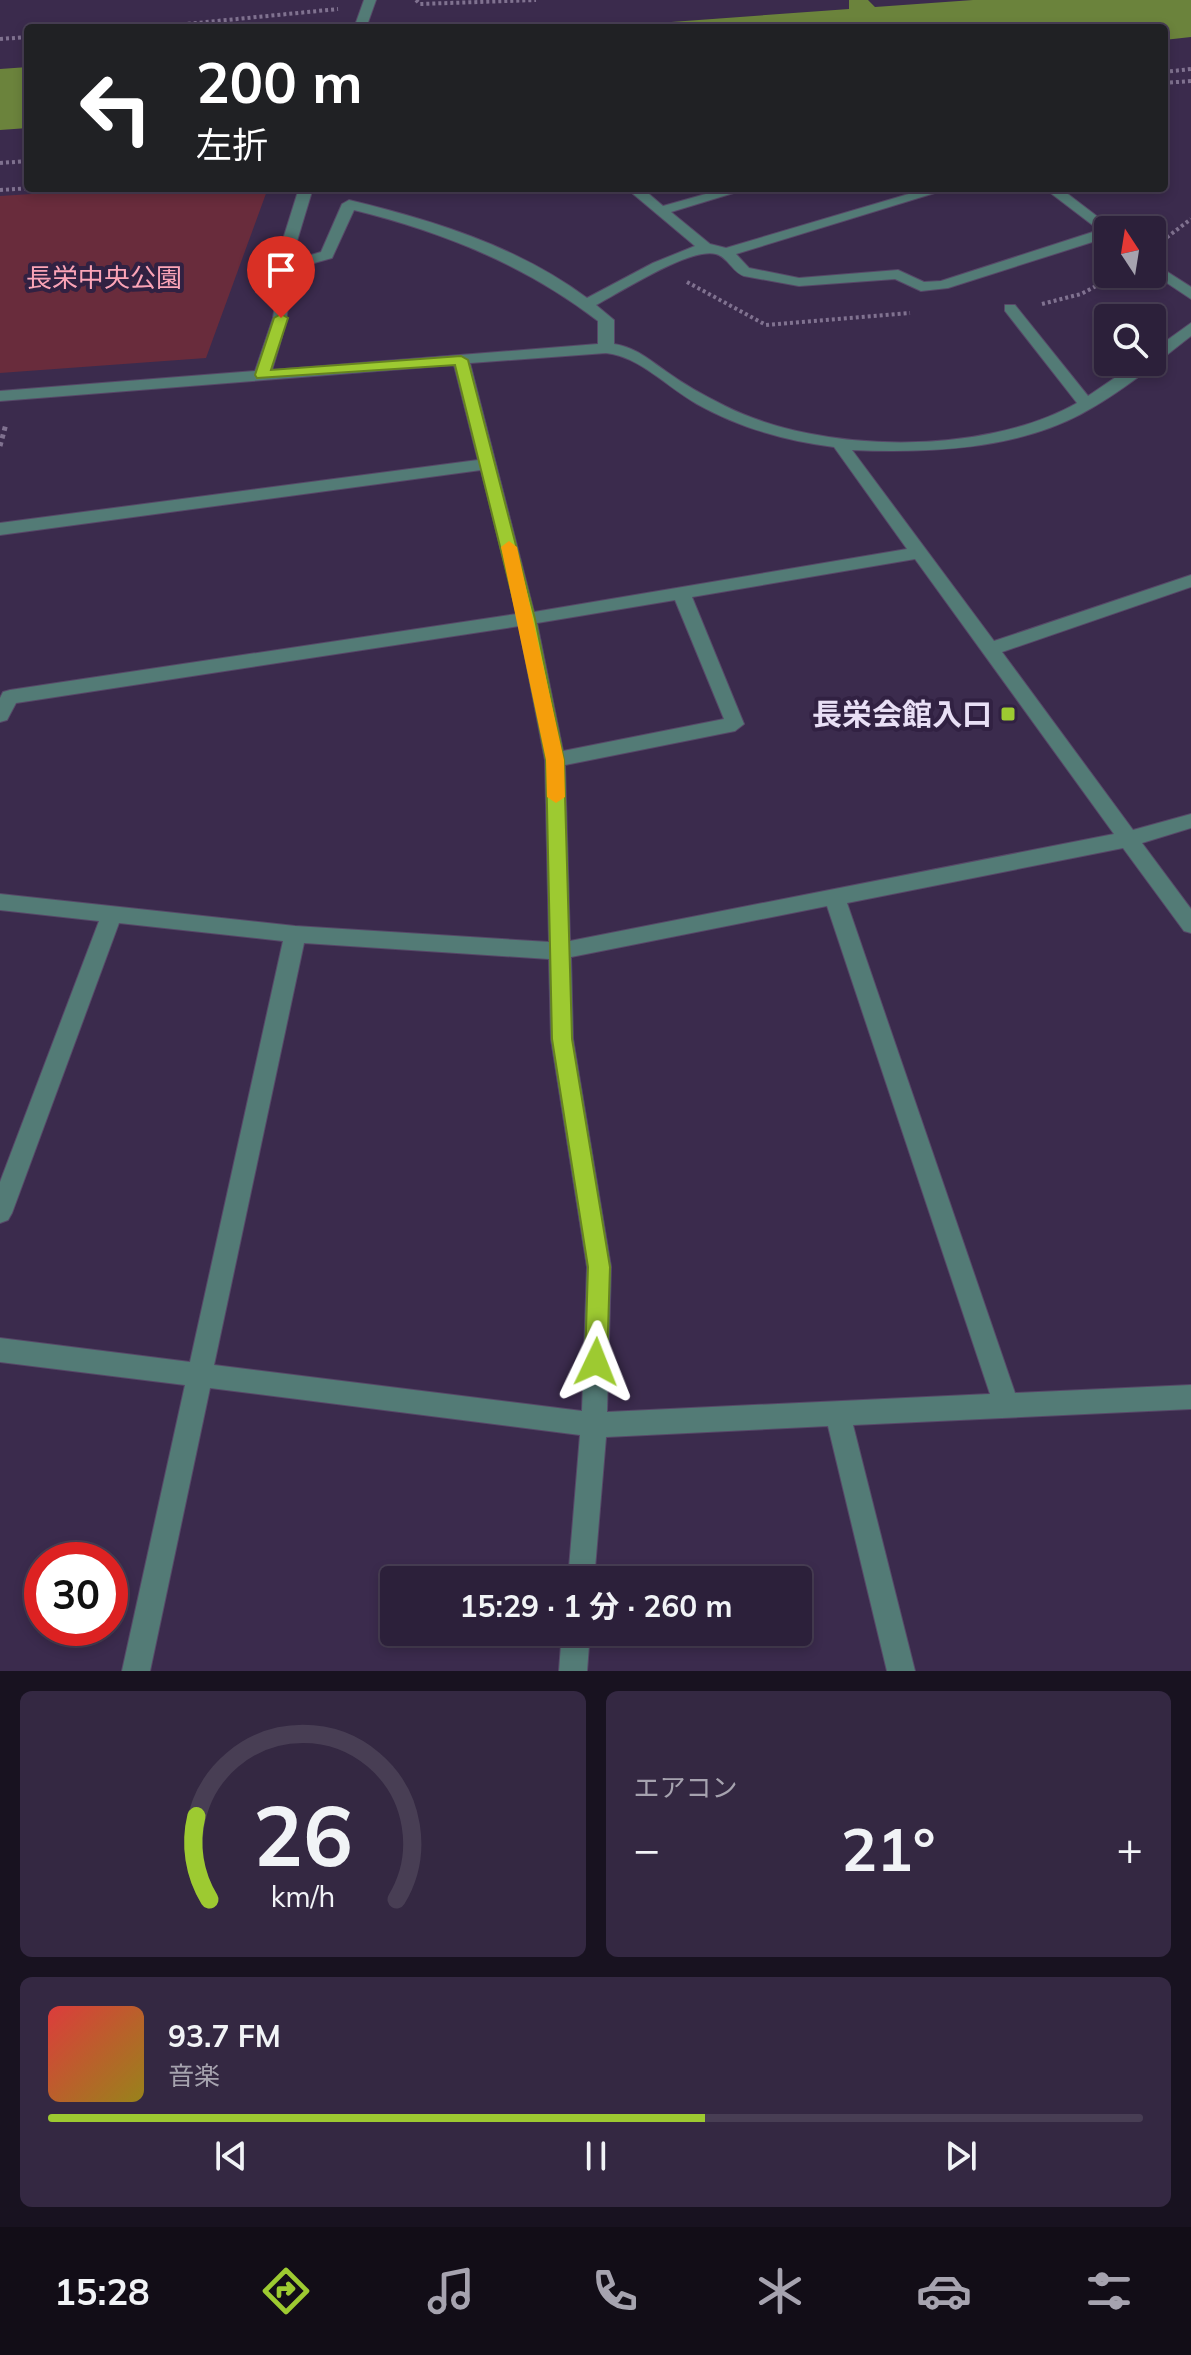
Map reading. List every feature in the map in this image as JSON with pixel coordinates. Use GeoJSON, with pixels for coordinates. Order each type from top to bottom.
{"type":"FeatureCollection","features":[{"type":"Feature","properties":{"kind":"street"},"geometry":{"type":"LineString","coordinates":[[262,375],[281,318],[284,299],[281,268],[305,192]]}},
{"type":"Feature","properties":{"kind":"street"},"geometry":{"type":"LineString","coordinates":[[638,192],[705,247],[726,252],[930,192]]}},
{"type":"Feature","properties":{"kind":"street"},"geometry":{"type":"LineString","coordinates":[[660,211],[729,192]]}},
{"type":"Feature","properties":{"kind":"street"},"geometry":{"type":"LineString","coordinates":[[1056,192],[1094,220]]}},
{"type":"Feature","properties":{"kind":"street"},"geometry":{"type":"LineString","coordinates":[[281,268],[327,255],[349,204],[446,232],[508,257],[587,304],[606,320],[606,348]]}},
{"type":"Feature","properties":{"kind":"street"},"geometry":{"type":"LineString","coordinates":[[726,252],[744,272],[758,275],[799,282],[898,274],[921,287],[943,285],[1094,236]]}},
{"type":"Feature","properties":{"kind":"street"},"geometry":{"type":"LineString","coordinates":[[587,304],[705,247]]}},
{"type":"Feature","properties":{"kind":"street"},"geometry":{"type":"LineString","coordinates":[[1166,276],[1191,294]]}},
{"type":"Feature","properties":{"kind":"street"},"geometry":{"type":"LineString","coordinates":[[1010,308],[1086,404]]}},
{"type":"Feature","properties":{"kind":"street"},"geometry":{"type":"LineString","coordinates":[[1166,348],[1191,328]]}},
{"type":"Feature","properties":{"kind":"street"},"geometry":{"type":"LineString","coordinates":[[0,396],[606,348],[636,355],[693,396],[736,417],[839,443],[951,443],[996,436],[1052,421],[1086,404],[1127,376]]}},
{"type":"Feature","properties":{"kind":"street"},"geometry":{"type":"LineString","coordinates":[[461,360],[527,619],[555,760],[562,1039],[599,1267],[594,1425],[582,1566]]}},
{"type":"Feature","properties":{"kind":"street"},"geometry":{"type":"LineString","coordinates":[[839,443],[1191,925]]}},
{"type":"Feature","properties":{"kind":"street"},"geometry":{"type":"LineString","coordinates":[[0,529],[489,464]]}},
{"type":"Feature","properties":{"kind":"street"},"geometry":{"type":"LineString","coordinates":[[0,715],[10,697],[527,619],[919,553]]}},
{"type":"Feature","properties":{"kind":"street"},"geometry":{"type":"LineString","coordinates":[[991,649],[1191,581]]}},
{"type":"Feature","properties":{"kind":"street"},"geometry":{"type":"LineString","coordinates":[[555,760],[735,724],[681,592]]}},
{"type":"Feature","properties":{"kind":"street"},"geometry":{"type":"LineString","coordinates":[[0,902],[295,934],[560,951],[1129,839],[1191,821]]}},
{"type":"Feature","properties":{"kind":"street"},"geometry":{"type":"LineString","coordinates":[[835,898],[1007,1408]]}},
{"type":"Feature","properties":{"kind":"street"},"geometry":{"type":"LineString","coordinates":[[0,1213],[112,914]]}},
{"type":"Feature","properties":{"kind":"street"},"geometry":{"type":"LineString","coordinates":[[136,1671],[295,934]]}},
{"type":"Feature","properties":{"kind":"street"},"geometry":{"type":"LineString","coordinates":[[0,1350],[594,1425],[1191,1397]]}},
{"type":"Feature","properties":{"kind":"street"},"geometry":{"type":"LineString","coordinates":[[838,1414],[901,1671]]}},
{"type":"Feature","properties":{"kind":"street"},"geometry":{"type":"LineString","coordinates":[[573,1671],[575,1646]]}},
{"type":"Feature","properties":{"kind":"path"},"geometry":{"type":"LineString","coordinates":[[416,0],[420,4],[451,4],[536,0]]}},
{"type":"Feature","properties":{"kind":"path"},"geometry":{"type":"LineString","coordinates":[[204,24],[365,13]]}},
{"type":"Feature","properties":{"kind":"path"},"geometry":{"type":"LineString","coordinates":[[0,39],[24,37]]}},
{"type":"Feature","properties":{"kind":"path"},"geometry":{"type":"LineString","coordinates":[[1168,72],[1191,69]]}},
{"type":"Feature","properties":{"kind":"path"},"geometry":{"type":"LineString","coordinates":[[1168,83],[1191,81]]}},
{"type":"Feature","properties":{"kind":"path"},"geometry":{"type":"LineString","coordinates":[[0,163],[24,161]]}},
{"type":"Feature","properties":{"kind":"path"},"geometry":{"type":"LineString","coordinates":[[0,190],[24,188]]}},
{"type":"Feature","properties":{"kind":"path"},"geometry":{"type":"LineString","coordinates":[[1166,238],[1191,219]]}},
{"type":"Feature","properties":{"kind":"path"},"geometry":{"type":"LineString","coordinates":[[1010,308],[1056,302],[1094,287]]}},
{"type":"Feature","properties":{"kind":"green space","name":"長栄中央公園"},"geometry":{"type":"Polygon","coordinates":[[[62,192],[267,192],[206,358],[0,373],[0,196],[62,192]]]}},
{"type":"Feature","properties":{"kind":"shaded area"},"geometry":{"type":"Polygon","coordinates":[[[849,0],[868,0],[875,7],[973,0],[1191,0],[1191,37],[1168,40],[1168,24],[644,24],[849,9],[849,0]]]}},
{"type":"Feature","properties":{"kind":"shaded area"},"geometry":{"type":"Polygon","coordinates":[[[24,67],[24,128],[0,130],[0,69],[24,67]]]}},
{"type":"Feature","properties":{"kind":"slow traffic"},"geometry":{"type":"LineString","coordinates":[[509,547],[555,760],[556,797]]}},
{"type":"Feature","properties":{"kind":"place","name":"長栄会館入口"},"geometry":{"type":"Point","coordinates":[1008,714]}},
{"type":"Feature","properties":{"kind":"route"},"geometry":{"type":"LineString","coordinates":[[281,318],[262,375],[461,360],[527,619],[555,760],[562,1039],[599,1267],[596,1362]]}}]}
